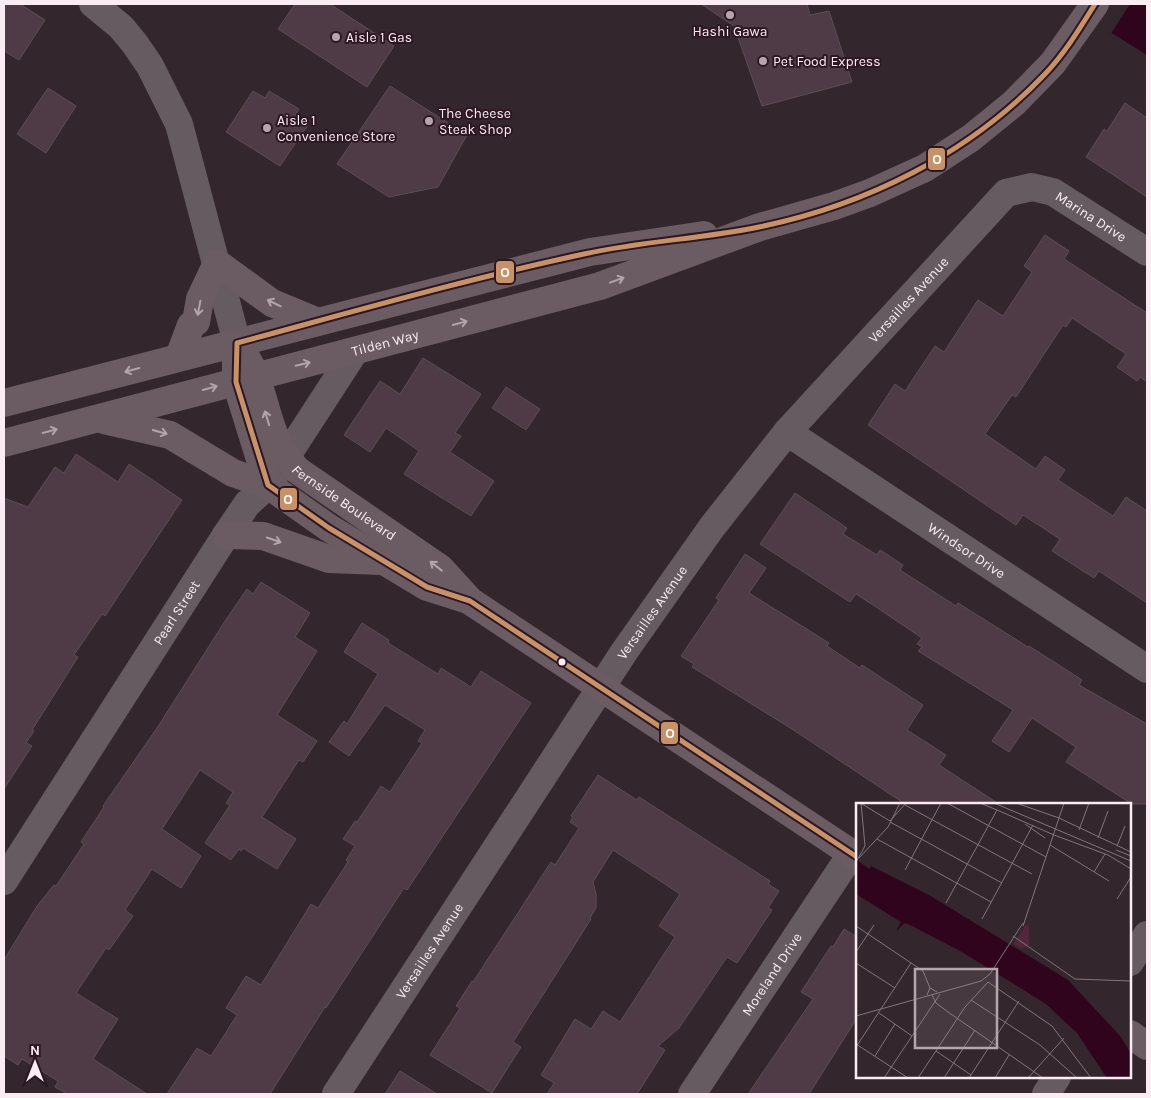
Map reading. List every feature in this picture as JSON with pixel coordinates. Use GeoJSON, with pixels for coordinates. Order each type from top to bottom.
{"type":"FeatureCollection","features":[{"type":"Feature","properties":{"kind":"main road","name":"Tilden Way"},"geometry":{"type":"LineString","coordinates":[[4,443],[600,286],[760,227],[843,203],[925,168],[978,132],[1014,103],[1054,63],[1095,4]]}},
{"type":"Feature","properties":{"kind":"main road","name":"Tilden Way"},"geometry":{"type":"LineString","coordinates":[[4,403],[590,252],[760,227]]}},
{"type":"Feature","properties":{"kind":"main road"},"geometry":{"type":"LineString","coordinates":[[179,357],[191,326],[196,322],[200,300],[217,263],[272,303],[318,322]]}},
{"type":"Feature","properties":{"kind":"main road"},"geometry":{"type":"LineString","coordinates":[[236,342],[246,379],[268,485]]}},
{"type":"Feature","properties":{"kind":"main road","name":"Fernside Boulevard"},"geometry":{"type":"LineString","coordinates":[[246,379],[286,457],[297,470],[440,568],[470,601],[855,855]]}},
{"type":"Feature","properties":{"kind":"main road","name":"Fernside Boulevard"},"geometry":{"type":"LineString","coordinates":[[96,419],[170,434],[234,473],[268,485],[329,528],[427,587],[470,601]]}},
{"type":"Feature","properties":{"kind":"main road"},"geometry":{"type":"LineString","coordinates":[[226,535],[262,536],[329,559],[383,562]]}},
{"type":"Feature","properties":{"kind":"main road"},"geometry":{"type":"LineString","coordinates":[[1131,1035],[1147,1046]]}},
{"type":"Feature","properties":{"kind":"street"},"geometry":{"type":"LineString","coordinates":[[93,4],[122,27],[135,44],[150,66],[179,124],[217,263],[236,342]]}},
{"type":"Feature","properties":{"kind":"street","name":"Marina Drive"},"geometry":{"type":"LineString","coordinates":[[1032,187],[1053,192],[1147,252]]}},
{"type":"Feature","properties":{"kind":"street","name":"Versailles Avenue"},"geometry":{"type":"LineString","coordinates":[[336,1094],[600,688],[712,528],[786,432],[1006,192],[1032,187]]}},
{"type":"Feature","properties":{"kind":"street","name":"Pearl Street"},"geometry":{"type":"LineString","coordinates":[[4,881],[226,535],[247,504],[268,485],[355,351]]}},
{"type":"Feature","properties":{"kind":"street","name":"Windsor Drive"},"geometry":{"type":"LineString","coordinates":[[786,432],[1147,669]]}},
{"type":"Feature","properties":{"kind":"street","name":"Moreland Drive"},"geometry":{"type":"LineString","coordinates":[[692,1094],[855,855]]}},
{"type":"Feature","properties":{"kind":"street"},"geometry":{"type":"LineString","coordinates":[[1131,960],[1147,935]]}},
{"type":"Feature","properties":{"kind":"street"},"geometry":{"type":"LineString","coordinates":[[1046,1094],[1057,1078]]}},
{"type":"Feature","properties":{"kind":"shaded area"},"geometry":{"type":"Polygon","coordinates":[[[1065,4],[1147,4],[1147,55],[1065,4]]]}},
{"type":"Feature","properties":{"kind":"pier"},"geometry":{"type":"Polygon","coordinates":[[[1062,4],[1130,4],[1110,35],[1062,4]]]}},
{"type":"Feature","properties":{"kind":"building"},"geometry":{"type":"Polygon","coordinates":[[[4,4],[20,4],[45,20],[19,60],[4,51],[4,4]]]}},
{"type":"Feature","properties":{"kind":"building","name":"Aisle 1 Gas"},"geometry":{"type":"Polygon","coordinates":[[[295,4],[330,4],[394,46],[367,87],[278,29],[295,4]]]}},
{"type":"Feature","properties":{"kind":"building"},"geometry":{"type":"Polygon","coordinates":[[[701,4],[807,4],[810,15],[829,11],[852,82],[762,106],[734,26],[701,4]]]}},
{"type":"Feature","properties":{"kind":"building"},"geometry":{"type":"Polygon","coordinates":[[[390,86],[467,135],[438,187],[389,197],[337,164],[390,86]]]}},
{"type":"Feature","properties":{"kind":"building"},"geometry":{"type":"Polygon","coordinates":[[[48,88],[76,106],[46,153],[17,134],[48,88]]]}},
{"type":"Feature","properties":{"kind":"building","name":"Aisle 1 Convenience Store"},"geometry":{"type":"Polygon","coordinates":[[[253,91],[265,98],[269,91],[299,109],[294,117],[308,125],[280,166],[226,132],[253,91]]]}},
{"type":"Feature","properties":{"kind":"building"},"geometry":{"type":"Polygon","coordinates":[[[1125,103],[1147,118],[1147,197],[1086,157],[1104,129],[1107,131],[1125,103]]]}},
{"type":"Feature","properties":{"kind":"building"},"geometry":{"type":"Polygon","coordinates":[[[1045,235],[1069,251],[1064,259],[1147,313],[1147,382],[1140,377],[1137,381],[1117,367],[1126,354],[1072,318],[1066,327],[1063,325],[1016,397],[1012,395],[985,434],[1036,469],[1045,456],[1065,470],[1058,480],[1113,516],[1126,497],[1147,511],[1147,603],[1099,571],[1094,578],[1052,551],[1060,539],[1023,515],[1016,525],[868,425],[895,384],[905,391],[935,346],[944,352],[978,300],[1003,316],[1032,272],[1024,266],[1045,235]]]}},
{"type":"Feature","properties":{"kind":"building"},"geometry":{"type":"Polygon","coordinates":[[[423,358],[481,394],[455,433],[461,436],[450,452],[494,481],[471,516],[404,474],[419,451],[386,428],[370,452],[344,435],[380,381],[400,394],[423,358]]]}},
{"type":"Feature","properties":{"kind":"building"},"geometry":{"type":"Polygon","coordinates":[[[506,387],[540,409],[526,430],[492,408],[506,387]]]}},
{"type":"Feature","properties":{"kind":"building"},"geometry":{"type":"Polygon","coordinates":[[[76,454],[118,482],[129,464],[182,500],[105,616],[102,614],[74,655],[78,657],[32,730],[34,731],[26,743],[32,746],[4,789],[4,498],[28,507],[55,467],[64,473],[76,454]]]}},
{"type":"Feature","properties":{"kind":"building"},"geometry":{"type":"Polygon","coordinates":[[[795,493],[847,528],[843,534],[877,555],[880,550],[903,565],[900,570],[956,606],[958,603],[1082,680],[1079,685],[1147,724],[1147,804],[1132,804],[1066,762],[1076,747],[1032,718],[1009,752],[992,741],[1013,710],[918,651],[922,647],[917,644],[922,638],[876,607],[856,594],[850,602],[760,544],[795,493]]]}},
{"type":"Feature","properties":{"kind":"building"},"geometry":{"type":"Polygon","coordinates":[[[745,554],[766,568],[749,593],[829,643],[827,646],[860,668],[862,665],[923,705],[907,730],[946,755],[939,765],[997,803],[903,803],[792,729],[692,667],[694,664],[681,656],[719,600],[716,598],[745,554]]]}},
{"type":"Feature","properties":{"kind":"building"},"geometry":{"type":"Polygon","coordinates":[[[261,582],[310,613],[295,637],[317,651],[277,715],[317,741],[303,762],[299,760],[262,817],[296,839],[277,869],[243,848],[241,851],[239,849],[231,860],[205,843],[230,805],[226,803],[233,792],[200,770],[162,829],[201,856],[181,888],[152,869],[125,910],[133,916],[109,950],[106,948],[76,993],[118,1019],[93,1059],[147,1094],[67,1094],[55,1087],[58,1081],[22,1059],[18,1065],[4,1056],[4,960],[37,906],[54,885],[56,886],[84,844],[81,842],[103,806],[159,725],[225,621],[247,589],[253,594],[261,582]]]}},
{"type":"Feature","properties":{"kind":"building"},"geometry":{"type":"Polygon","coordinates":[[[362,623],[389,640],[388,643],[438,674],[441,668],[471,687],[481,671],[531,703],[407,890],[404,888],[270,1094],[167,1094],[197,1048],[211,1056],[237,1015],[226,1008],[246,976],[261,985],[311,904],[318,908],[348,862],[346,860],[355,846],[343,839],[381,786],[390,792],[422,743],[418,741],[425,730],[385,705],[349,756],[329,742],[344,721],[347,724],[378,674],[344,652],[362,623]]]}},
{"type":"Feature","properties":{"kind":"building"},"geometry":{"type":"Polygon","coordinates":[[[598,775],[637,800],[639,797],[770,881],[768,884],[779,891],[768,908],[772,910],[737,963],[727,957],[679,1028],[658,1046],[665,1050],[637,1094],[547,1094],[554,1083],[541,1075],[575,1019],[591,1029],[603,1011],[620,1022],[675,937],[659,926],[680,894],[613,850],[593,882],[596,894],[596,908],[591,919],[513,1042],[521,1047],[492,1093],[430,1055],[460,1008],[456,1006],[472,981],[551,862],[555,865],[579,828],[570,822],[573,817],[571,816],[598,775]]]}},
{"type":"Feature","properties":{"kind":"building"},"geometry":{"type":"Polygon","coordinates":[[[844,929],[856,936],[856,1020],[809,1094],[748,1094],[813,999],[801,992],[831,946],[833,947],[844,929]]]}},
{"type":"Feature","properties":{"kind":"building"},"geometry":{"type":"Polygon","coordinates":[[[400,1071],[437,1094],[385,1094],[400,1071]]]}},
{"type":"Feature","properties":{"kind":"transit line","name":"O"},"geometry":{"type":"LineString","coordinates":[[856,856],[470,601],[427,587],[329,528],[268,485],[236,382],[237,343],[453,285],[584,254],[759,227],[838,205],[876,190],[914,172],[949,152],[983,129],[1015,103],[1059,58],[1095,4]]}},
{"type":"Feature","properties":{"kind":"place","name":"Hashi Gawa"},"geometry":{"type":"Point","coordinates":[730,15]}},
{"type":"Feature","properties":{"kind":"place","name":"Aisle 1 Gas"},"geometry":{"type":"Point","coordinates":[336,37]}},
{"type":"Feature","properties":{"kind":"place","name":"Pet Food Express"},"geometry":{"type":"Point","coordinates":[763,61]}},
{"type":"Feature","properties":{"kind":"place","name":"The Cheese Steak Shop"},"geometry":{"type":"Point","coordinates":[429,121]}},
{"type":"Feature","properties":{"kind":"place","name":"Aisle 1 Convenience Store"},"geometry":{"type":"Point","coordinates":[267,128]}}]}
